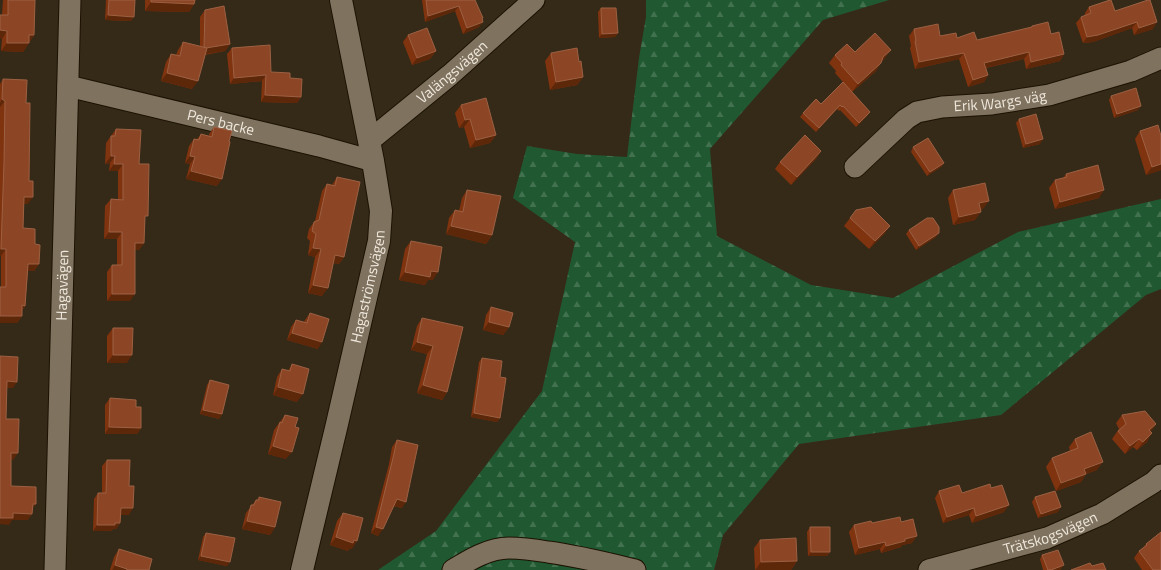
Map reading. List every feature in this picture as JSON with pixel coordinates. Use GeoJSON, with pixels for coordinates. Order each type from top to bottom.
{"type":"FeatureCollection","features":[{"type":"Feature","properties":{"kind":"street","name":"Hagavägen"},"geometry":{"type":"LineString","coordinates":[[55,570],[70,0]]}},
{"type":"Feature","properties":{"kind":"street","name":"Hagaströmsvägen"},"geometry":{"type":"LineString","coordinates":[[302,570],[379,241],[381,211],[371,151],[341,0]]}},
{"type":"Feature","properties":{"kind":"street","name":"Valängsvägen"},"geometry":{"type":"LineString","coordinates":[[371,151],[450,75],[534,0]]}},
{"type":"Feature","properties":{"kind":"street","name":"Erik Wargs väg"},"geometry":{"type":"LineString","coordinates":[[855,167],[906,120],[917,112],[942,107],[992,104],[1049,95],[1132,71],[1161,58]]}},
{"type":"Feature","properties":{"kind":"street","name":"Pers backe"},"geometry":{"type":"LineString","coordinates":[[68,86],[319,146],[371,151]]}},
{"type":"Feature","properties":{"kind":"street","name":"Trätskogsvägen"},"geometry":{"type":"LineString","coordinates":[[929,570],[1047,538],[1102,514],[1154,482],[1161,475]]}},
{"type":"Feature","properties":{"kind":"street"},"geometry":{"type":"LineString","coordinates":[[453,570],[486,552],[508,548],[538,550],[579,556],[635,570]]}},
{"type":"Feature","properties":{"kind":"green space"},"geometry":{"type":"Polygon","coordinates":[[[646,0],[889,0],[823,20],[710,149],[717,236],[811,285],[893,298],[1018,232],[1161,199],[1161,289],[1146,295],[1001,415],[799,444],[723,535],[714,570],[378,570],[436,531],[542,391],[575,242],[513,198],[527,146],[577,154],[627,157],[639,58],[646,17],[646,0]]]}},
{"type":"Feature","properties":{"kind":"building"},"geometry":{"type":"Polygon","coordinates":[[[8,0],[35,0],[34,35],[29,35],[29,43],[7,43],[7,31],[0,30],[0,15],[8,15],[8,0]]]}},
{"type":"Feature","properties":{"kind":"building"},"geometry":{"type":"Polygon","coordinates":[[[109,0],[135,0],[134,17],[108,15],[109,0]]]}},
{"type":"Feature","properties":{"kind":"building"},"geometry":{"type":"Polygon","coordinates":[[[151,0],[195,0],[194,4],[151,2],[151,0]]]}},
{"type":"Feature","properties":{"kind":"building"},"geometry":{"type":"Polygon","coordinates":[[[426,0],[475,0],[483,18],[483,22],[467,28],[459,6],[428,16],[426,0]]]}},
{"type":"Feature","properties":{"kind":"building"},"geometry":{"type":"Polygon","coordinates":[[[1110,0],[1115,11],[1150,0],[1157,22],[1139,28],[1137,22],[1098,35],[1087,37],[1081,17],[1091,13],[1089,7],[1110,0]]]}},
{"type":"Feature","properties":{"kind":"building"},"geometry":{"type":"Polygon","coordinates":[[[224,6],[230,44],[206,48],[204,47],[205,10],[224,6]]]}},
{"type":"Feature","properties":{"kind":"building"},"geometry":{"type":"Polygon","coordinates":[[[601,8],[616,8],[618,33],[602,34],[601,8]]]}},
{"type":"Feature","properties":{"kind":"building"},"geometry":{"type":"Polygon","coordinates":[[[1048,22],[1051,34],[1059,32],[1064,54],[1031,62],[1029,52],[984,63],[988,75],[973,80],[964,53],[919,62],[914,29],[938,24],[940,36],[956,33],[957,38],[974,32],[977,40],[1048,22]]]}},
{"type":"Feature","properties":{"kind":"building"},"geometry":{"type":"Polygon","coordinates":[[[427,28],[436,51],[417,58],[408,35],[427,28]]]}},
{"type":"Feature","properties":{"kind":"building"},"geometry":{"type":"Polygon","coordinates":[[[875,33],[891,50],[883,57],[881,63],[858,84],[841,65],[842,63],[835,55],[847,44],[855,52],[875,33]]]}},
{"type":"Feature","properties":{"kind":"building"},"geometry":{"type":"Polygon","coordinates":[[[183,42],[207,48],[198,81],[167,73],[171,54],[180,56],[183,42]]]}},
{"type":"Feature","properties":{"kind":"building"},"geometry":{"type":"Polygon","coordinates":[[[270,45],[271,72],[290,73],[290,78],[302,79],[301,97],[265,95],[266,75],[234,78],[232,48],[270,45]]]}},
{"type":"Feature","properties":{"kind":"building"},"geometry":{"type":"Polygon","coordinates":[[[577,48],[579,62],[581,61],[583,77],[556,82],[551,53],[577,48]]]}},
{"type":"Feature","properties":{"kind":"building"},"geometry":{"type":"Polygon","coordinates":[[[3,79],[27,80],[26,103],[30,103],[29,181],[33,181],[33,197],[24,197],[23,228],[35,229],[35,244],[40,245],[39,264],[28,264],[25,306],[22,305],[22,316],[0,316],[0,287],[6,287],[6,249],[1,249],[5,101],[2,99],[3,79]]]}},
{"type":"Feature","properties":{"kind":"building"},"geometry":{"type":"Polygon","coordinates":[[[843,82],[870,112],[859,123],[843,106],[842,107],[840,105],[819,128],[803,113],[816,99],[821,104],[843,82]]]}},
{"type":"Feature","properties":{"kind":"building"},"geometry":{"type":"Polygon","coordinates":[[[1136,88],[1141,106],[1117,114],[1111,96],[1136,88]]]}},
{"type":"Feature","properties":{"kind":"building"},"geometry":{"type":"Polygon","coordinates":[[[486,98],[496,135],[476,140],[470,119],[465,120],[461,105],[486,98]]]}},
{"type":"Feature","properties":{"kind":"building"},"geometry":{"type":"Polygon","coordinates":[[[1036,114],[1043,139],[1026,144],[1019,119],[1036,114]]]}},
{"type":"Feature","properties":{"kind":"building"},"geometry":{"type":"Polygon","coordinates":[[[1158,125],[1161,136],[1161,164],[1152,167],[1140,131],[1158,125]]]}},
{"type":"Feature","properties":{"kind":"building"},"geometry":{"type":"Polygon","coordinates":[[[214,127],[232,131],[222,179],[191,171],[195,157],[190,156],[194,139],[199,140],[201,134],[212,137],[214,127]]]}},
{"type":"Feature","properties":{"kind":"building"},"geometry":{"type":"Polygon","coordinates":[[[116,129],[141,130],[139,164],[149,164],[148,216],[145,216],[144,243],[135,243],[135,294],[112,294],[112,265],[122,265],[122,232],[109,232],[111,199],[123,200],[123,164],[114,164],[115,156],[111,156],[111,136],[115,136],[116,129]]]}},
{"type":"Feature","properties":{"kind":"building"},"geometry":{"type":"Polygon","coordinates":[[[805,135],[821,151],[797,177],[780,162],[805,135]]]}},
{"type":"Feature","properties":{"kind":"building"},"geometry":{"type":"Polygon","coordinates":[[[928,138],[944,163],[930,172],[913,147],[928,138]]]}},
{"type":"Feature","properties":{"kind":"building"},"geometry":{"type":"Polygon","coordinates":[[[1098,165],[1104,190],[1060,202],[1055,180],[1067,177],[1066,174],[1098,165]]]}},
{"type":"Feature","properties":{"kind":"building"},"geometry":{"type":"Polygon","coordinates":[[[337,177],[360,182],[344,257],[335,255],[328,288],[313,285],[321,249],[313,248],[316,234],[312,231],[314,222],[319,220],[327,184],[335,186],[337,177]]]}},
{"type":"Feature","properties":{"kind":"building"},"geometry":{"type":"Polygon","coordinates":[[[985,183],[989,201],[979,203],[981,212],[959,217],[953,190],[985,183]]]}},
{"type":"Feature","properties":{"kind":"building"},"geometry":{"type":"Polygon","coordinates":[[[467,190],[501,196],[492,235],[451,226],[455,210],[463,212],[467,190]]]}},
{"type":"Feature","properties":{"kind":"building"},"geometry":{"type":"Polygon","coordinates":[[[871,207],[890,226],[875,241],[850,218],[856,210],[871,207]]]}},
{"type":"Feature","properties":{"kind":"building"},"geometry":{"type":"Polygon","coordinates":[[[927,218],[933,218],[939,227],[939,233],[919,246],[909,230],[927,218]]]}},
{"type":"Feature","properties":{"kind":"building"},"geometry":{"type":"Polygon","coordinates":[[[411,241],[442,247],[438,272],[431,271],[430,277],[405,272],[411,241]]]}},
{"type":"Feature","properties":{"kind":"building"},"geometry":{"type":"Polygon","coordinates":[[[491,307],[513,313],[509,327],[489,322],[491,307]]]}},
{"type":"Feature","properties":{"kind":"building"},"geometry":{"type":"Polygon","coordinates":[[[310,313],[329,319],[322,342],[292,333],[296,320],[307,323],[310,313]]]}},
{"type":"Feature","properties":{"kind":"building"},"geometry":{"type":"Polygon","coordinates":[[[422,318],[463,327],[447,392],[423,385],[433,346],[417,342],[422,318]]]}},
{"type":"Feature","properties":{"kind":"building"},"geometry":{"type":"Polygon","coordinates":[[[113,328],[133,328],[132,355],[113,355],[113,328]]]}},
{"type":"Feature","properties":{"kind":"building"},"geometry":{"type":"Polygon","coordinates":[[[0,356],[18,357],[17,382],[7,381],[6,419],[19,419],[18,453],[11,453],[11,486],[36,487],[36,504],[33,504],[32,514],[13,513],[13,518],[0,518],[0,356]]]}},
{"type":"Feature","properties":{"kind":"building"},"geometry":{"type":"Polygon","coordinates":[[[482,358],[502,361],[500,377],[506,378],[500,418],[474,413],[482,358]]]}},
{"type":"Feature","properties":{"kind":"building"},"geometry":{"type":"Polygon","coordinates":[[[292,364],[309,369],[303,394],[278,387],[282,369],[290,371],[292,364]]]}},
{"type":"Feature","properties":{"kind":"building"},"geometry":{"type":"Polygon","coordinates":[[[210,380],[229,385],[222,414],[203,410],[210,380]]]}},
{"type":"Feature","properties":{"kind":"building"},"geometry":{"type":"Polygon","coordinates":[[[110,398],[136,400],[136,407],[141,407],[141,428],[109,427],[110,398]]]}},
{"type":"Feature","properties":{"kind":"building"},"geometry":{"type":"Polygon","coordinates":[[[1145,411],[1156,424],[1149,430],[1152,433],[1143,442],[1139,439],[1130,446],[1118,431],[1126,424],[1122,415],[1145,411]]]}},
{"type":"Feature","properties":{"kind":"building"},"geometry":{"type":"Polygon","coordinates":[[[285,415],[298,418],[295,427],[299,428],[292,452],[273,446],[280,422],[282,423],[285,415]]]}},
{"type":"Feature","properties":{"kind":"building"},"geometry":{"type":"Polygon","coordinates":[[[1091,432],[1103,462],[1084,469],[1086,474],[1061,483],[1052,458],[1078,448],[1075,439],[1091,432]]]}},
{"type":"Feature","properties":{"kind":"building"},"geometry":{"type":"Polygon","coordinates":[[[397,440],[418,445],[406,502],[397,499],[383,529],[376,527],[397,440]]]}},
{"type":"Feature","properties":{"kind":"building"},"geometry":{"type":"Polygon","coordinates":[[[107,460],[130,460],[129,486],[134,486],[133,508],[121,508],[120,523],[115,523],[115,525],[97,525],[98,493],[106,493],[107,460]]]}},
{"type":"Feature","properties":{"kind":"building"},"geometry":{"type":"Polygon","coordinates":[[[990,484],[991,488],[1002,485],[1009,505],[976,516],[974,508],[947,517],[939,491],[959,485],[962,493],[990,484]]]}},
{"type":"Feature","properties":{"kind":"building"},"geometry":{"type":"Polygon","coordinates":[[[1055,491],[1061,507],[1041,514],[1035,497],[1055,491]]]}},
{"type":"Feature","properties":{"kind":"building"},"geometry":{"type":"Polygon","coordinates":[[[259,497],[281,502],[275,527],[247,521],[251,505],[254,505],[256,500],[259,500],[259,497]]]}},
{"type":"Feature","properties":{"kind":"building"},"geometry":{"type":"Polygon","coordinates":[[[343,513],[363,518],[357,541],[354,540],[353,543],[336,537],[343,513]]]}},
{"type":"Feature","properties":{"kind":"building"},"geometry":{"type":"Polygon","coordinates":[[[900,517],[901,522],[913,519],[917,536],[886,546],[885,542],[859,548],[854,525],[900,517]]]}},
{"type":"Feature","properties":{"kind":"building"},"geometry":{"type":"Polygon","coordinates":[[[810,527],[830,527],[830,552],[811,552],[810,527]]]}},
{"type":"Feature","properties":{"kind":"building"},"geometry":{"type":"Polygon","coordinates":[[[1161,532],[1161,570],[1153,570],[1139,551],[1161,532]]]}},
{"type":"Feature","properties":{"kind":"building"},"geometry":{"type":"Polygon","coordinates":[[[206,533],[235,538],[230,562],[201,556],[206,533]]]}},
{"type":"Feature","properties":{"kind":"building"},"geometry":{"type":"Polygon","coordinates":[[[796,538],[797,561],[761,562],[760,540],[796,538]]]}},
{"type":"Feature","properties":{"kind":"building"},"geometry":{"type":"Polygon","coordinates":[[[119,549],[152,559],[149,570],[127,570],[115,565],[119,549]]]}},
{"type":"Feature","properties":{"kind":"building"},"geometry":{"type":"Polygon","coordinates":[[[1058,550],[1064,565],[1048,570],[1042,555],[1058,550]]]}},
{"type":"Feature","properties":{"kind":"building"},"geometry":{"type":"Polygon","coordinates":[[[1090,563],[1092,566],[1103,563],[1106,570],[1071,570],[1090,563]]]}}]}
